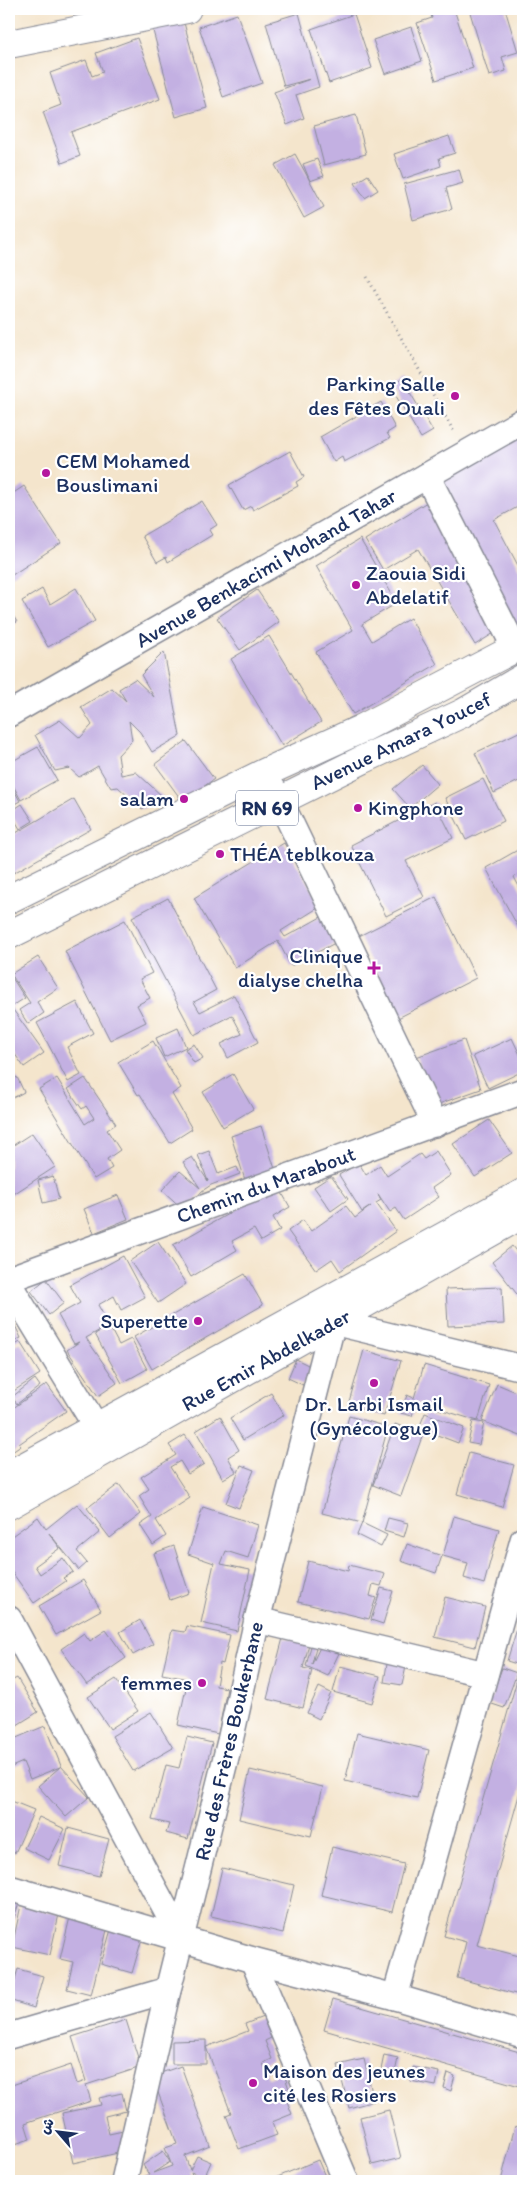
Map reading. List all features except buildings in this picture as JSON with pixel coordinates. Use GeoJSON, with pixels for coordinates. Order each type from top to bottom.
{"type":"FeatureCollection","features":[{"type":"Feature","properties":{"kind":"street"},"geometry":{"type":"LineString","coordinates":[[9,44],[186,9]]}},
{"type":"Feature","properties":{"kind":"street","name":"Avenue Benkacimi Mohand Tahar"},"geometry":{"type":"LineString","coordinates":[[9,714],[466,455],[523,420]]}},
{"type":"Feature","properties":{"kind":"street"},"geometry":{"type":"LineString","coordinates":[[427,476],[519,646]]}},
{"type":"Feature","properties":{"kind":"street","name":"Avenue Amara Youcef"},"geometry":{"type":"LineString","coordinates":[[9,899],[264,773],[362,729],[519,646]]}},
{"type":"Feature","properties":{"kind":"street","name":"Avenue Amara Youcef"},"geometry":{"type":"LineString","coordinates":[[9,935],[362,760],[463,713],[523,678]]}},
{"type":"Feature","properties":{"kind":"street"},"geometry":{"type":"LineString","coordinates":[[264,773],[280,802],[435,1124]]}},
{"type":"Feature","properties":{"kind":"street","name":"Chemin du Marabout"},"geometry":{"type":"LineString","coordinates":[[9,1279],[523,1091]]}},
{"type":"Feature","properties":{"kind":"street","name":"Rue Emir Abdelkader"},"geometry":{"type":"LineString","coordinates":[[9,1505],[523,1192]]}},
{"type":"Feature","properties":{"kind":"street","name":"Rue Emir Abdelkader"},"geometry":{"type":"LineString","coordinates":[[9,1475],[97,1428],[523,1214]]}},
{"type":"Feature","properties":{"kind":"street"},"geometry":{"type":"LineString","coordinates":[[9,1284],[97,1428]]}},
{"type":"Feature","properties":{"kind":"street"},"geometry":{"type":"LineString","coordinates":[[328,1312],[523,1368]]}},
{"type":"Feature","properties":{"kind":"street","name":"Rue des Frères Boukerbane"},"geometry":{"type":"LineString","coordinates":[[124,2181],[168,1990],[230,1741],[328,1312]]}},
{"type":"Feature","properties":{"kind":"street"},"geometry":{"type":"LineString","coordinates":[[395,1998],[523,1540]]}},
{"type":"Feature","properties":{"kind":"street"},"geometry":{"type":"LineString","coordinates":[[9,1620],[181,1938]]}},
{"type":"Feature","properties":{"kind":"street"},"geometry":{"type":"LineString","coordinates":[[257,1620],[485,1674]]}},
{"type":"Feature","properties":{"kind":"street"},"geometry":{"type":"LineString","coordinates":[[9,1888],[253,1960],[523,2035]]}},
{"type":"Feature","properties":{"kind":"street"},"geometry":{"type":"LineString","coordinates":[[253,1960],[346,2181]]}},
{"type":"Feature","properties":{"kind":"street"},"geometry":{"type":"LineString","coordinates":[[9,2036],[168,1990]]}},
{"type":"Feature","properties":{"kind":"path"},"geometry":{"type":"LineString","coordinates":[[367,277],[466,455]]}},
{"type":"Feature","properties":{"kind":"place","name":"Parking Salle des Fêtes Ouali"},"geometry":{"type":"Point","coordinates":[455,396]}},
{"type":"Feature","properties":{"kind":"place","name":"CEM Mohamed Bouslimani"},"geometry":{"type":"Point","coordinates":[46,473]}},
{"type":"Feature","properties":{"kind":"place","name":"Zaouia Sidi Abdelatif"},"geometry":{"type":"Point","coordinates":[356,585]}},
{"type":"Feature","properties":{"kind":"place","name":"salam"},"geometry":{"type":"Point","coordinates":[184,799]}},
{"type":"Feature","properties":{"kind":"place","name":"Kingphone"},"geometry":{"type":"Point","coordinates":[358,808]}},
{"type":"Feature","properties":{"kind":"place","name":"THÉA teblkouza"},"geometry":{"type":"Point","coordinates":[220,854]}},
{"type":"Feature","properties":{"kind":"place","name":"Clinique dialyse chelha"},"geometry":{"type":"Point","coordinates":[374,968]}},
{"type":"Feature","properties":{"kind":"place","name":"Superette"},"geometry":{"type":"Point","coordinates":[198,1321]}},
{"type":"Feature","properties":{"kind":"place","name":"Dr. Larbi Ismail (Gynécologue)"},"geometry":{"type":"Point","coordinates":[374,1383]}},
{"type":"Feature","properties":{"kind":"place","name":"femmes"},"geometry":{"type":"Point","coordinates":[202,1683]}},
{"type":"Feature","properties":{"kind":"place","name":"Maison des jeunes cité les Rosiers"},"geometry":{"type":"Point","coordinates":[253,2083]}}]}
